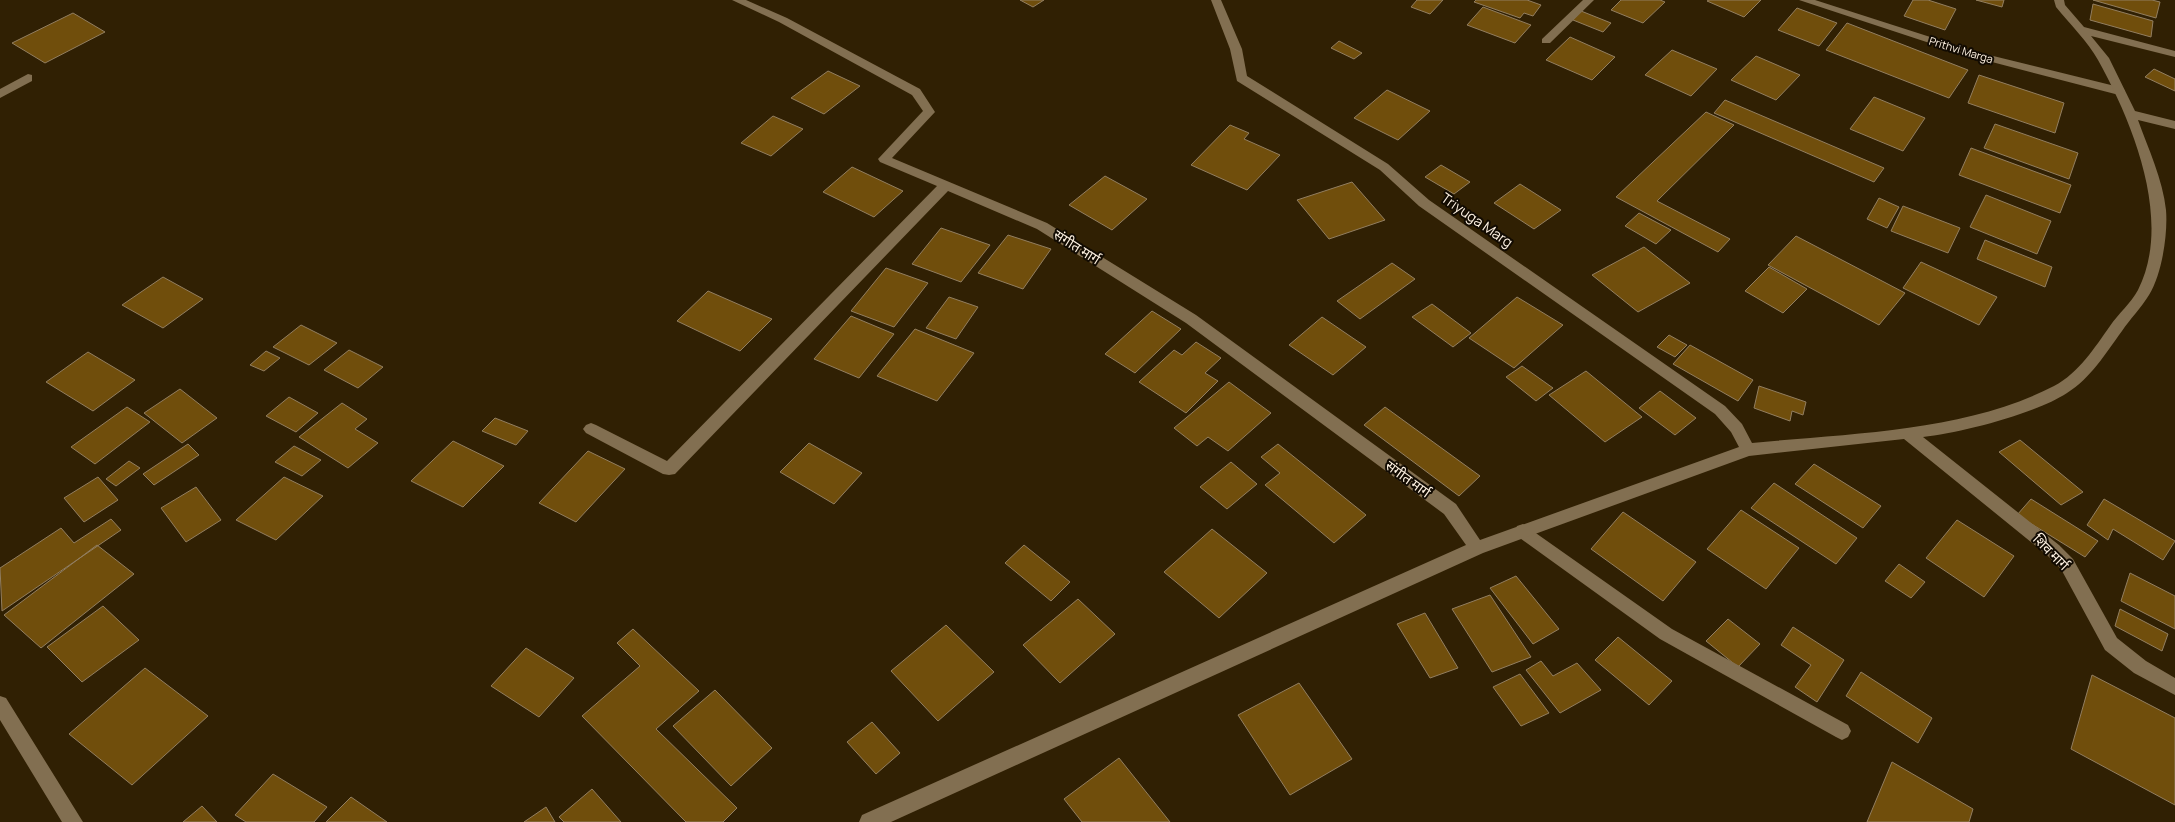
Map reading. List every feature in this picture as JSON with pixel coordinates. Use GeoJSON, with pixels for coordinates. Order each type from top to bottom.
{"type":"FeatureCollection","features":[{"type":"Feature","properties":{"kind":"street","name":"संगीत मार्ग"},"geometry":{"type":"LineString","coordinates":[[737,0],[784,20],[916,92],[929,112],[884,159],[1042,226],[1191,319],[1450,509],[1477,548]]}},
{"type":"Feature","properties":{"kind":"street","name":"Triyuga Marg"},"geometry":{"type":"LineString","coordinates":[[1216,0],[1236,48],[1241,78],[1384,167],[1424,203],[1720,410],[1737,428],[1748,450]]}},
{"type":"Feature","properties":{"kind":"street"},"geometry":{"type":"LineString","coordinates":[[1546,42],[1589,0]]}},
{"type":"Feature","properties":{"kind":"street","name":"Prithvi Marga"},"geometry":{"type":"LineString","coordinates":[[1804,0],[1973,54],[2119,91]]}},
{"type":"Feature","properties":{"kind":"street"},"geometry":{"type":"LineString","coordinates":[[869,822],[884,813],[1477,548],[1522,531],[1748,450],[1949,428],[2031,403],[2062,389],[2094,360],[2144,292],[2157,253],[2159,210],[2149,168],[2130,114],[2103,58],[2060,6],[2059,0]]}},
{"type":"Feature","properties":{"kind":"street"},"geometry":{"type":"LineString","coordinates":[[2081,30],[2175,54]]}},
{"type":"Feature","properties":{"kind":"street"},"geometry":{"type":"LineString","coordinates":[[0,94],[28,78]]}},
{"type":"Feature","properties":{"kind":"street"},"geometry":{"type":"LineString","coordinates":[[2130,114],[2175,125]]}},
{"type":"Feature","properties":{"kind":"street"},"geometry":{"type":"LineString","coordinates":[[591,429],[669,469],[946,185]]}},
{"type":"Feature","properties":{"kind":"street","name":"शिव मार्ग"},"geometry":{"type":"LineString","coordinates":[[1907,433],[2053,550],[2067,564],[2111,644],[2140,667],[2175,687]]}},
{"type":"Feature","properties":{"kind":"street"},"geometry":{"type":"LineString","coordinates":[[1522,531],[1666,634],[1842,731]]}},
{"type":"Feature","properties":{"kind":"street"},"geometry":{"type":"LineString","coordinates":[[0,704],[73,822]]}},
{"type":"Feature","properties":{"kind":"building"},"geometry":{"type":"Polygon","coordinates":[[[1020,0],[1044,0],[1033,7],[1020,0]]]}},
{"type":"Feature","properties":{"kind":"building"},"geometry":{"type":"Polygon","coordinates":[[[1417,0],[1443,0],[1430,14],[1411,7],[1417,0]]]}},
{"type":"Feature","properties":{"kind":"building"},"geometry":{"type":"Polygon","coordinates":[[[1476,0],[1527,0],[1541,5],[1533,16],[1524,13],[1520,18],[1474,2],[1476,0]]]}},
{"type":"Feature","properties":{"kind":"building"},"geometry":{"type":"Polygon","coordinates":[[[1621,0],[1660,0],[1665,2],[1643,23],[1611,10],[1621,0]]]}},
{"type":"Feature","properties":{"kind":"building"},"geometry":{"type":"Polygon","coordinates":[[[1761,0],[1744,17],[1707,1],[1761,0]]]}},
{"type":"Feature","properties":{"kind":"building"},"geometry":{"type":"Polygon","coordinates":[[[1913,0],[1928,0],[1956,9],[1945,30],[1904,16],[1913,0]]]}},
{"type":"Feature","properties":{"kind":"building"},"geometry":{"type":"Polygon","coordinates":[[[1976,0],[2004,0],[2002,7],[1976,0]]]}},
{"type":"Feature","properties":{"kind":"building"},"geometry":{"type":"Polygon","coordinates":[[[2093,0],[2152,0],[2160,2],[2156,18],[2093,0]]]}},
{"type":"Feature","properties":{"kind":"building"},"geometry":{"type":"Polygon","coordinates":[[[2093,4],[2153,21],[2151,37],[2090,20],[2093,4]]]}},
{"type":"Feature","properties":{"kind":"building"},"geometry":{"type":"Polygon","coordinates":[[[1483,7],[1531,25],[1515,43],[1467,25],[1483,7]]]}},
{"type":"Feature","properties":{"kind":"building"},"geometry":{"type":"Polygon","coordinates":[[[1797,8],[1837,23],[1819,46],[1778,30],[1797,8]]]}},
{"type":"Feature","properties":{"kind":"building"},"geometry":{"type":"Polygon","coordinates":[[[1581,11],[1611,23],[1603,32],[1573,20],[1581,11]]]}},
{"type":"Feature","properties":{"kind":"building"},"geometry":{"type":"Polygon","coordinates":[[[73,13],[105,32],[45,63],[12,43],[73,13]]]}},
{"type":"Feature","properties":{"kind":"building"},"geometry":{"type":"Polygon","coordinates":[[[1847,23],[1968,70],[1949,98],[1826,50],[1847,23]]]}},
{"type":"Feature","properties":{"kind":"building"},"geometry":{"type":"Polygon","coordinates":[[[1570,37],[1615,57],[1592,80],[1546,60],[1570,37]]]}},
{"type":"Feature","properties":{"kind":"building"},"geometry":{"type":"Polygon","coordinates":[[[1339,41],[1362,53],[1354,59],[1331,48],[1339,41]]]}},
{"type":"Feature","properties":{"kind":"building"},"geometry":{"type":"Polygon","coordinates":[[[1672,50],[1717,69],[1691,96],[1645,75],[1672,50]]]}},
{"type":"Feature","properties":{"kind":"building"},"geometry":{"type":"Polygon","coordinates":[[[1756,56],[1800,75],[1776,100],[1731,80],[1756,56]]]}},
{"type":"Feature","properties":{"kind":"building"},"geometry":{"type":"Polygon","coordinates":[[[2154,69],[2175,79],[2175,91],[2145,77],[2154,69]]]}},
{"type":"Feature","properties":{"kind":"building"},"geometry":{"type":"Polygon","coordinates":[[[828,71],[860,86],[824,114],[791,98],[828,71]]]}},
{"type":"Feature","properties":{"kind":"building"},"geometry":{"type":"Polygon","coordinates":[[[1979,75],[2064,103],[2055,133],[1968,103],[1979,75]]]}},
{"type":"Feature","properties":{"kind":"building"},"geometry":{"type":"Polygon","coordinates":[[[1387,90],[1430,111],[1398,140],[1354,118],[1387,90]]]}},
{"type":"Feature","properties":{"kind":"building"},"geometry":{"type":"Polygon","coordinates":[[[1874,97],[1925,118],[1903,151],[1850,129],[1874,97]]]}},
{"type":"Feature","properties":{"kind":"building"},"geometry":{"type":"Polygon","coordinates":[[[1725,100],[1884,168],[1874,182],[1714,113],[1725,100]]]}},
{"type":"Feature","properties":{"kind":"building"},"geometry":{"type":"Polygon","coordinates":[[[1706,112],[1734,125],[1657,201],[1730,239],[1718,252],[1616,197],[1706,112]]]}},
{"type":"Feature","properties":{"kind":"building"},"geometry":{"type":"Polygon","coordinates":[[[773,116],[803,129],[771,156],[741,143],[773,116]]]}},
{"type":"Feature","properties":{"kind":"building"},"geometry":{"type":"Polygon","coordinates":[[[1995,124],[2078,153],[2069,179],[1984,148],[1995,124]]]}},
{"type":"Feature","properties":{"kind":"building"},"geometry":{"type":"Polygon","coordinates":[[[1230,125],[1249,133],[1244,139],[1280,155],[1247,190],[1191,165],[1230,125]]]}},
{"type":"Feature","properties":{"kind":"building"},"geometry":{"type":"Polygon","coordinates":[[[1971,148],[2071,185],[2060,213],[1959,175],[1971,148]]]}},
{"type":"Feature","properties":{"kind":"building"},"geometry":{"type":"Polygon","coordinates":[[[1441,165],[1470,182],[1454,194],[1425,177],[1441,165]]]}},
{"type":"Feature","properties":{"kind":"building"},"geometry":{"type":"Polygon","coordinates":[[[852,167],[903,191],[874,217],[823,192],[852,167]]]}},
{"type":"Feature","properties":{"kind":"building"},"geometry":{"type":"Polygon","coordinates":[[[1105,176],[1147,199],[1112,230],[1069,205],[1105,176]]]}},
{"type":"Feature","properties":{"kind":"building"},"geometry":{"type":"Polygon","coordinates":[[[1352,182],[1385,220],[1329,239],[1297,200],[1352,182]]]}},
{"type":"Feature","properties":{"kind":"building"},"geometry":{"type":"Polygon","coordinates":[[[1520,184],[1561,210],[1534,229],[1494,203],[1520,184]]]}},
{"type":"Feature","properties":{"kind":"building"},"geometry":{"type":"Polygon","coordinates":[[[1986,195],[2051,221],[2037,254],[1970,227],[1986,195]]]}},
{"type":"Feature","properties":{"kind":"building"},"geometry":{"type":"Polygon","coordinates":[[[1879,198],[1899,207],[1887,228],[1867,219],[1879,198]]]}},
{"type":"Feature","properties":{"kind":"building"},"geometry":{"type":"Polygon","coordinates":[[[1903,206],[1960,228],[1948,253],[1891,231],[1903,206]]]}},
{"type":"Feature","properties":{"kind":"building"},"geometry":{"type":"Polygon","coordinates":[[[1639,213],[1671,230],[1656,244],[1625,226],[1639,213]]]}},
{"type":"Feature","properties":{"kind":"building"},"geometry":{"type":"Polygon","coordinates":[[[941,228],[990,245],[961,282],[912,264],[941,228]]]}},
{"type":"Feature","properties":{"kind":"building"},"geometry":{"type":"Polygon","coordinates":[[[1008,235],[1051,249],[1023,289],[978,273],[1008,235]]]}},
{"type":"Feature","properties":{"kind":"building"},"geometry":{"type":"Polygon","coordinates":[[[1796,236],[1905,293],[1879,325],[1768,265],[1796,236]]]}},
{"type":"Feature","properties":{"kind":"building"},"geometry":{"type":"Polygon","coordinates":[[[1985,240],[2052,267],[2045,287],[1977,259],[1985,240]]]}},
{"type":"Feature","properties":{"kind":"building"},"geometry":{"type":"Polygon","coordinates":[[[1644,247],[1690,283],[1638,312],[1592,275],[1644,247]]]}},
{"type":"Feature","properties":{"kind":"building"},"geometry":{"type":"Polygon","coordinates":[[[1921,262],[1997,297],[1979,325],[1903,288],[1921,262]]]}},
{"type":"Feature","properties":{"kind":"building"},"geometry":{"type":"Polygon","coordinates":[[[1392,263],[1415,279],[1360,319],[1337,301],[1392,263]]]}},
{"type":"Feature","properties":{"kind":"building"},"geometry":{"type":"Polygon","coordinates":[[[1769,267],[1807,289],[1783,313],[1745,291],[1769,267]]]}},
{"type":"Feature","properties":{"kind":"building"},"geometry":{"type":"Polygon","coordinates":[[[886,268],[928,283],[894,327],[851,311],[886,268]]]}},
{"type":"Feature","properties":{"kind":"building"},"geometry":{"type":"Polygon","coordinates":[[[163,277],[203,299],[163,328],[122,305],[163,277]]]}},
{"type":"Feature","properties":{"kind":"building"},"geometry":{"type":"Polygon","coordinates":[[[708,291],[772,319],[740,351],[677,321],[708,291]]]}},
{"type":"Feature","properties":{"kind":"building"},"geometry":{"type":"Polygon","coordinates":[[[949,297],[978,307],[956,339],[926,328],[949,297]]]}},
{"type":"Feature","properties":{"kind":"building"},"geometry":{"type":"Polygon","coordinates":[[[1517,297],[1563,325],[1514,368],[1469,338],[1517,297]]]}},
{"type":"Feature","properties":{"kind":"building"},"geometry":{"type":"Polygon","coordinates":[[[1432,304],[1471,333],[1453,347],[1412,317],[1432,304]]]}},
{"type":"Feature","properties":{"kind":"building"},"geometry":{"type":"Polygon","coordinates":[[[1152,311],[1181,329],[1135,373],[1105,354],[1152,311]]]}},
{"type":"Feature","properties":{"kind":"building"},"geometry":{"type":"Polygon","coordinates":[[[851,316],[894,334],[859,378],[814,359],[851,316]]]}},
{"type":"Feature","properties":{"kind":"building"},"geometry":{"type":"Polygon","coordinates":[[[1322,317],[1366,347],[1333,375],[1289,345],[1322,317]]]}},
{"type":"Feature","properties":{"kind":"building"},"geometry":{"type":"Polygon","coordinates":[[[301,325],[337,343],[309,365],[273,347],[301,325]]]}},
{"type":"Feature","properties":{"kind":"building"},"geometry":{"type":"Polygon","coordinates":[[[915,329],[974,353],[937,401],[877,376],[915,329]]]}},
{"type":"Feature","properties":{"kind":"building"},"geometry":{"type":"Polygon","coordinates":[[[1669,335],[1687,345],[1675,357],[1657,347],[1669,335]]]}},
{"type":"Feature","properties":{"kind":"building"},"geometry":{"type":"Polygon","coordinates":[[[1196,342],[1221,358],[1205,373],[1218,381],[1186,413],[1139,382],[1174,350],[1182,355],[1196,342]]]}},
{"type":"Feature","properties":{"kind":"building"},"geometry":{"type":"Polygon","coordinates":[[[1690,345],[1753,380],[1738,401],[1673,364],[1690,345]]]}},
{"type":"Feature","properties":{"kind":"building"},"geometry":{"type":"Polygon","coordinates":[[[349,350],[383,367],[358,388],[324,370],[349,350]]]}},
{"type":"Feature","properties":{"kind":"building"},"geometry":{"type":"Polygon","coordinates":[[[266,351],[280,358],[264,371],[250,365],[266,351]]]}},
{"type":"Feature","properties":{"kind":"building"},"geometry":{"type":"Polygon","coordinates":[[[88,352],[135,380],[93,411],[46,382],[88,352]]]}},
{"type":"Feature","properties":{"kind":"building"},"geometry":{"type":"Polygon","coordinates":[[[1522,366],[1553,388],[1536,401],[1506,377],[1522,366]]]}},
{"type":"Feature","properties":{"kind":"building"},"geometry":{"type":"Polygon","coordinates":[[[1586,371],[1642,417],[1605,442],[1549,395],[1586,371]]]}},
{"type":"Feature","properties":{"kind":"building"},"geometry":{"type":"Polygon","coordinates":[[[1229,382],[1271,413],[1228,451],[1208,437],[1197,446],[1174,428],[1229,382]]]}},
{"type":"Feature","properties":{"kind":"building"},"geometry":{"type":"Polygon","coordinates":[[[1759,386],[1806,402],[1803,415],[1792,411],[1790,421],[1754,408],[1759,386]]]}},
{"type":"Feature","properties":{"kind":"building"},"geometry":{"type":"Polygon","coordinates":[[[180,389],[217,418],[182,443],[144,413],[180,389]]]}},
{"type":"Feature","properties":{"kind":"building"},"geometry":{"type":"Polygon","coordinates":[[[1660,391],[1696,418],[1675,435],[1639,408],[1660,391]]]}},
{"type":"Feature","properties":{"kind":"building"},"geometry":{"type":"Polygon","coordinates":[[[289,397],[318,413],[296,432],[266,416],[289,397]]]}},
{"type":"Feature","properties":{"kind":"building"},"geometry":{"type":"Polygon","coordinates":[[[342,403],[367,419],[355,429],[378,443],[348,468],[299,437],[342,403]]]}},
{"type":"Feature","properties":{"kind":"building"},"geometry":{"type":"Polygon","coordinates":[[[127,407],[150,422],[95,464],[71,447],[127,407]]]}},
{"type":"Feature","properties":{"kind":"building"},"geometry":{"type":"Polygon","coordinates":[[[1385,407],[1480,476],[1459,496],[1364,425],[1385,407]]]}},
{"type":"Feature","properties":{"kind":"building"},"geometry":{"type":"Polygon","coordinates":[[[495,418],[528,431],[516,445],[482,431],[495,418]]]}},
{"type":"Feature","properties":{"kind":"building"},"geometry":{"type":"Polygon","coordinates":[[[2020,440],[2083,492],[2061,505],[1999,452],[2020,440]]]}},
{"type":"Feature","properties":{"kind":"building"},"geometry":{"type":"Polygon","coordinates":[[[453,441],[504,466],[463,507],[411,481],[453,441]]]}},
{"type":"Feature","properties":{"kind":"building"},"geometry":{"type":"Polygon","coordinates":[[[809,443],[862,473],[834,504],[780,472],[809,443]]]}},
{"type":"Feature","properties":{"kind":"building"},"geometry":{"type":"Polygon","coordinates":[[[188,444],[199,455],[154,485],[143,474],[188,444]]]}},
{"type":"Feature","properties":{"kind":"building"},"geometry":{"type":"Polygon","coordinates":[[[1278,444],[1366,515],[1334,543],[1265,485],[1280,473],[1261,457],[1278,444]]]}},
{"type":"Feature","properties":{"kind":"building"},"geometry":{"type":"Polygon","coordinates":[[[294,446],[321,460],[302,476],[275,462],[294,446]]]}},
{"type":"Feature","properties":{"kind":"building"},"geometry":{"type":"Polygon","coordinates":[[[588,451],[625,469],[576,522],[539,503],[588,451]]]}},
{"type":"Feature","properties":{"kind":"building"},"geometry":{"type":"Polygon","coordinates":[[[129,461],[140,468],[116,486],[106,479],[129,461]]]}},
{"type":"Feature","properties":{"kind":"building"},"geometry":{"type":"Polygon","coordinates":[[[1231,462],[1257,484],[1227,509],[1200,487],[1231,462]]]}},
{"type":"Feature","properties":{"kind":"building"},"geometry":{"type":"Polygon","coordinates":[[[1814,464],[1881,506],[1863,528],[1795,484],[1814,464]]]}},
{"type":"Feature","properties":{"kind":"building"},"geometry":{"type":"Polygon","coordinates":[[[98,477],[118,500],[84,522],[64,498],[98,477]]]}},
{"type":"Feature","properties":{"kind":"building"},"geometry":{"type":"Polygon","coordinates":[[[284,477],[323,496],[276,540],[236,520],[284,477]]]}},
{"type":"Feature","properties":{"kind":"building"},"geometry":{"type":"Polygon","coordinates":[[[1774,483],[1857,538],[1836,564],[1751,508],[1774,483]]]}},
{"type":"Feature","properties":{"kind":"building"},"geometry":{"type":"Polygon","coordinates":[[[196,487],[221,520],[186,542],[161,508],[196,487]]]}},
{"type":"Feature","properties":{"kind":"building"},"geometry":{"type":"Polygon","coordinates":[[[2031,499],[2098,541],[2085,557],[2017,515],[2031,499]]]}},
{"type":"Feature","properties":{"kind":"building"},"geometry":{"type":"Polygon","coordinates":[[[2104,499],[2175,541],[2163,560],[2113,529],[2108,540],[2087,525],[2104,499]]]}},
{"type":"Feature","properties":{"kind":"building"},"geometry":{"type":"Polygon","coordinates":[[[1741,510],[1799,548],[1766,589],[1707,549],[1741,510]]]}},
{"type":"Feature","properties":{"kind":"building"},"geometry":{"type":"Polygon","coordinates":[[[1623,512],[1696,562],[1663,601],[1591,549],[1623,512]]]}},
{"type":"Feature","properties":{"kind":"building"},"geometry":{"type":"Polygon","coordinates":[[[111,519],[121,530],[2,611],[0,568],[61,528],[74,543],[111,519]]]}},
{"type":"Feature","properties":{"kind":"building"},"geometry":{"type":"Polygon","coordinates":[[[1957,520],[2014,556],[1984,597],[1926,558],[1957,520]]]}},
{"type":"Feature","properties":{"kind":"building"},"geometry":{"type":"Polygon","coordinates":[[[1212,529],[1267,573],[1219,618],[1164,572],[1212,529]]]}},
{"type":"Feature","properties":{"kind":"building"},"geometry":{"type":"Polygon","coordinates":[[[97,545],[134,574],[41,648],[4,615],[97,545]]]}},
{"type":"Feature","properties":{"kind":"building"},"geometry":{"type":"Polygon","coordinates":[[[1024,545],[1070,582],[1051,601],[1005,563],[1024,545]]]}},
{"type":"Feature","properties":{"kind":"building"},"geometry":{"type":"Polygon","coordinates":[[[1899,564],[1925,582],[1911,598],[1885,581],[1899,564]]]}},
{"type":"Feature","properties":{"kind":"building"},"geometry":{"type":"Polygon","coordinates":[[[2130,573],[2175,596],[2175,629],[2121,601],[2130,573]]]}},
{"type":"Feature","properties":{"kind":"building"},"geometry":{"type":"Polygon","coordinates":[[[1516,576],[1559,629],[1533,644],[1490,588],[1516,576]]]}},
{"type":"Feature","properties":{"kind":"building"},"geometry":{"type":"Polygon","coordinates":[[[1490,595],[1531,657],[1492,672],[1452,609],[1490,595]]]}},
{"type":"Feature","properties":{"kind":"building"},"geometry":{"type":"Polygon","coordinates":[[[1078,599],[1115,634],[1060,683],[1023,645],[1078,599]]]}},
{"type":"Feature","properties":{"kind":"building"},"geometry":{"type":"Polygon","coordinates":[[[103,606],[139,640],[82,682],[47,647],[103,606]]]}},
{"type":"Feature","properties":{"kind":"building"},"geometry":{"type":"Polygon","coordinates":[[[2120,609],[2168,634],[2162,651],[2115,626],[2120,609]]]}},
{"type":"Feature","properties":{"kind":"building"},"geometry":{"type":"Polygon","coordinates":[[[1425,613],[1458,668],[1430,678],[1397,624],[1425,613]]]}},
{"type":"Feature","properties":{"kind":"building"},"geometry":{"type":"Polygon","coordinates":[[[1728,619],[1760,644],[1738,667],[1706,641],[1728,619]]]}},
{"type":"Feature","properties":{"kind":"building"},"geometry":{"type":"Polygon","coordinates":[[[946,625],[994,672],[938,721],[891,671],[946,625]]]}},
{"type":"Feature","properties":{"kind":"building"},"geometry":{"type":"Polygon","coordinates":[[[1793,627],[1844,660],[1817,702],[1795,687],[1811,665],[1781,645],[1793,627]]]}},
{"type":"Feature","properties":{"kind":"building"},"geometry":{"type":"Polygon","coordinates":[[[633,629],[699,691],[656,729],[737,808],[723,822],[686,822],[582,716],[640,666],[617,643],[633,629]]]}},
{"type":"Feature","properties":{"kind":"building"},"geometry":{"type":"Polygon","coordinates":[[[1618,637],[1672,681],[1649,705],[1595,660],[1618,637]]]}},
{"type":"Feature","properties":{"kind":"building"},"geometry":{"type":"Polygon","coordinates":[[[526,648],[574,678],[539,717],[491,686],[526,648]]]}},
{"type":"Feature","properties":{"kind":"building"},"geometry":{"type":"Polygon","coordinates":[[[1541,661],[1553,676],[1577,663],[1601,690],[1560,713],[1526,670],[1541,661]]]}},
{"type":"Feature","properties":{"kind":"building"},"geometry":{"type":"Polygon","coordinates":[[[145,668],[208,716],[132,785],[69,734],[145,668]]]}},
{"type":"Feature","properties":{"kind":"building"},"geometry":{"type":"Polygon","coordinates":[[[1861,672],[1932,718],[1918,743],[1846,696],[1861,672]]]}},
{"type":"Feature","properties":{"kind":"building"},"geometry":{"type":"Polygon","coordinates":[[[1520,674],[1549,713],[1521,726],[1493,687],[1520,674]]]}},
{"type":"Feature","properties":{"kind":"building"},"geometry":{"type":"Polygon","coordinates":[[[2092,675],[2175,718],[2175,805],[2071,749],[2092,675]]]}},
{"type":"Feature","properties":{"kind":"building"},"geometry":{"type":"Polygon","coordinates":[[[1299,683],[1352,759],[1290,795],[1238,715],[1299,683]]]}},
{"type":"Feature","properties":{"kind":"building"},"geometry":{"type":"Polygon","coordinates":[[[715,690],[772,748],[731,786],[673,726],[715,690]]]}},
{"type":"Feature","properties":{"kind":"building"},"geometry":{"type":"Polygon","coordinates":[[[872,722],[900,753],[876,774],[847,742],[872,722]]]}},
{"type":"Feature","properties":{"kind":"building"},"geometry":{"type":"Polygon","coordinates":[[[1119,758],[1170,822],[1082,822],[1064,799],[1119,758]]]}},
{"type":"Feature","properties":{"kind":"building"},"geometry":{"type":"Polygon","coordinates":[[[1892,762],[1973,809],[1969,822],[1867,822],[1892,762]]]}},
{"type":"Feature","properties":{"kind":"building"},"geometry":{"type":"Polygon","coordinates":[[[273,774],[327,807],[314,822],[246,822],[235,815],[273,774]]]}},
{"type":"Feature","properties":{"kind":"building"},"geometry":{"type":"Polygon","coordinates":[[[592,789],[621,822],[564,822],[559,817],[592,789]]]}},
{"type":"Feature","properties":{"kind":"building"},"geometry":{"type":"Polygon","coordinates":[[[351,797],[387,822],[326,822],[351,797]]]}},
{"type":"Feature","properties":{"kind":"building"},"geometry":{"type":"Polygon","coordinates":[[[202,806],[217,822],[183,822],[202,806]]]}},
{"type":"Feature","properties":{"kind":"building"},"geometry":{"type":"Polygon","coordinates":[[[546,807],[555,822],[524,822],[546,807]]]}}]}
